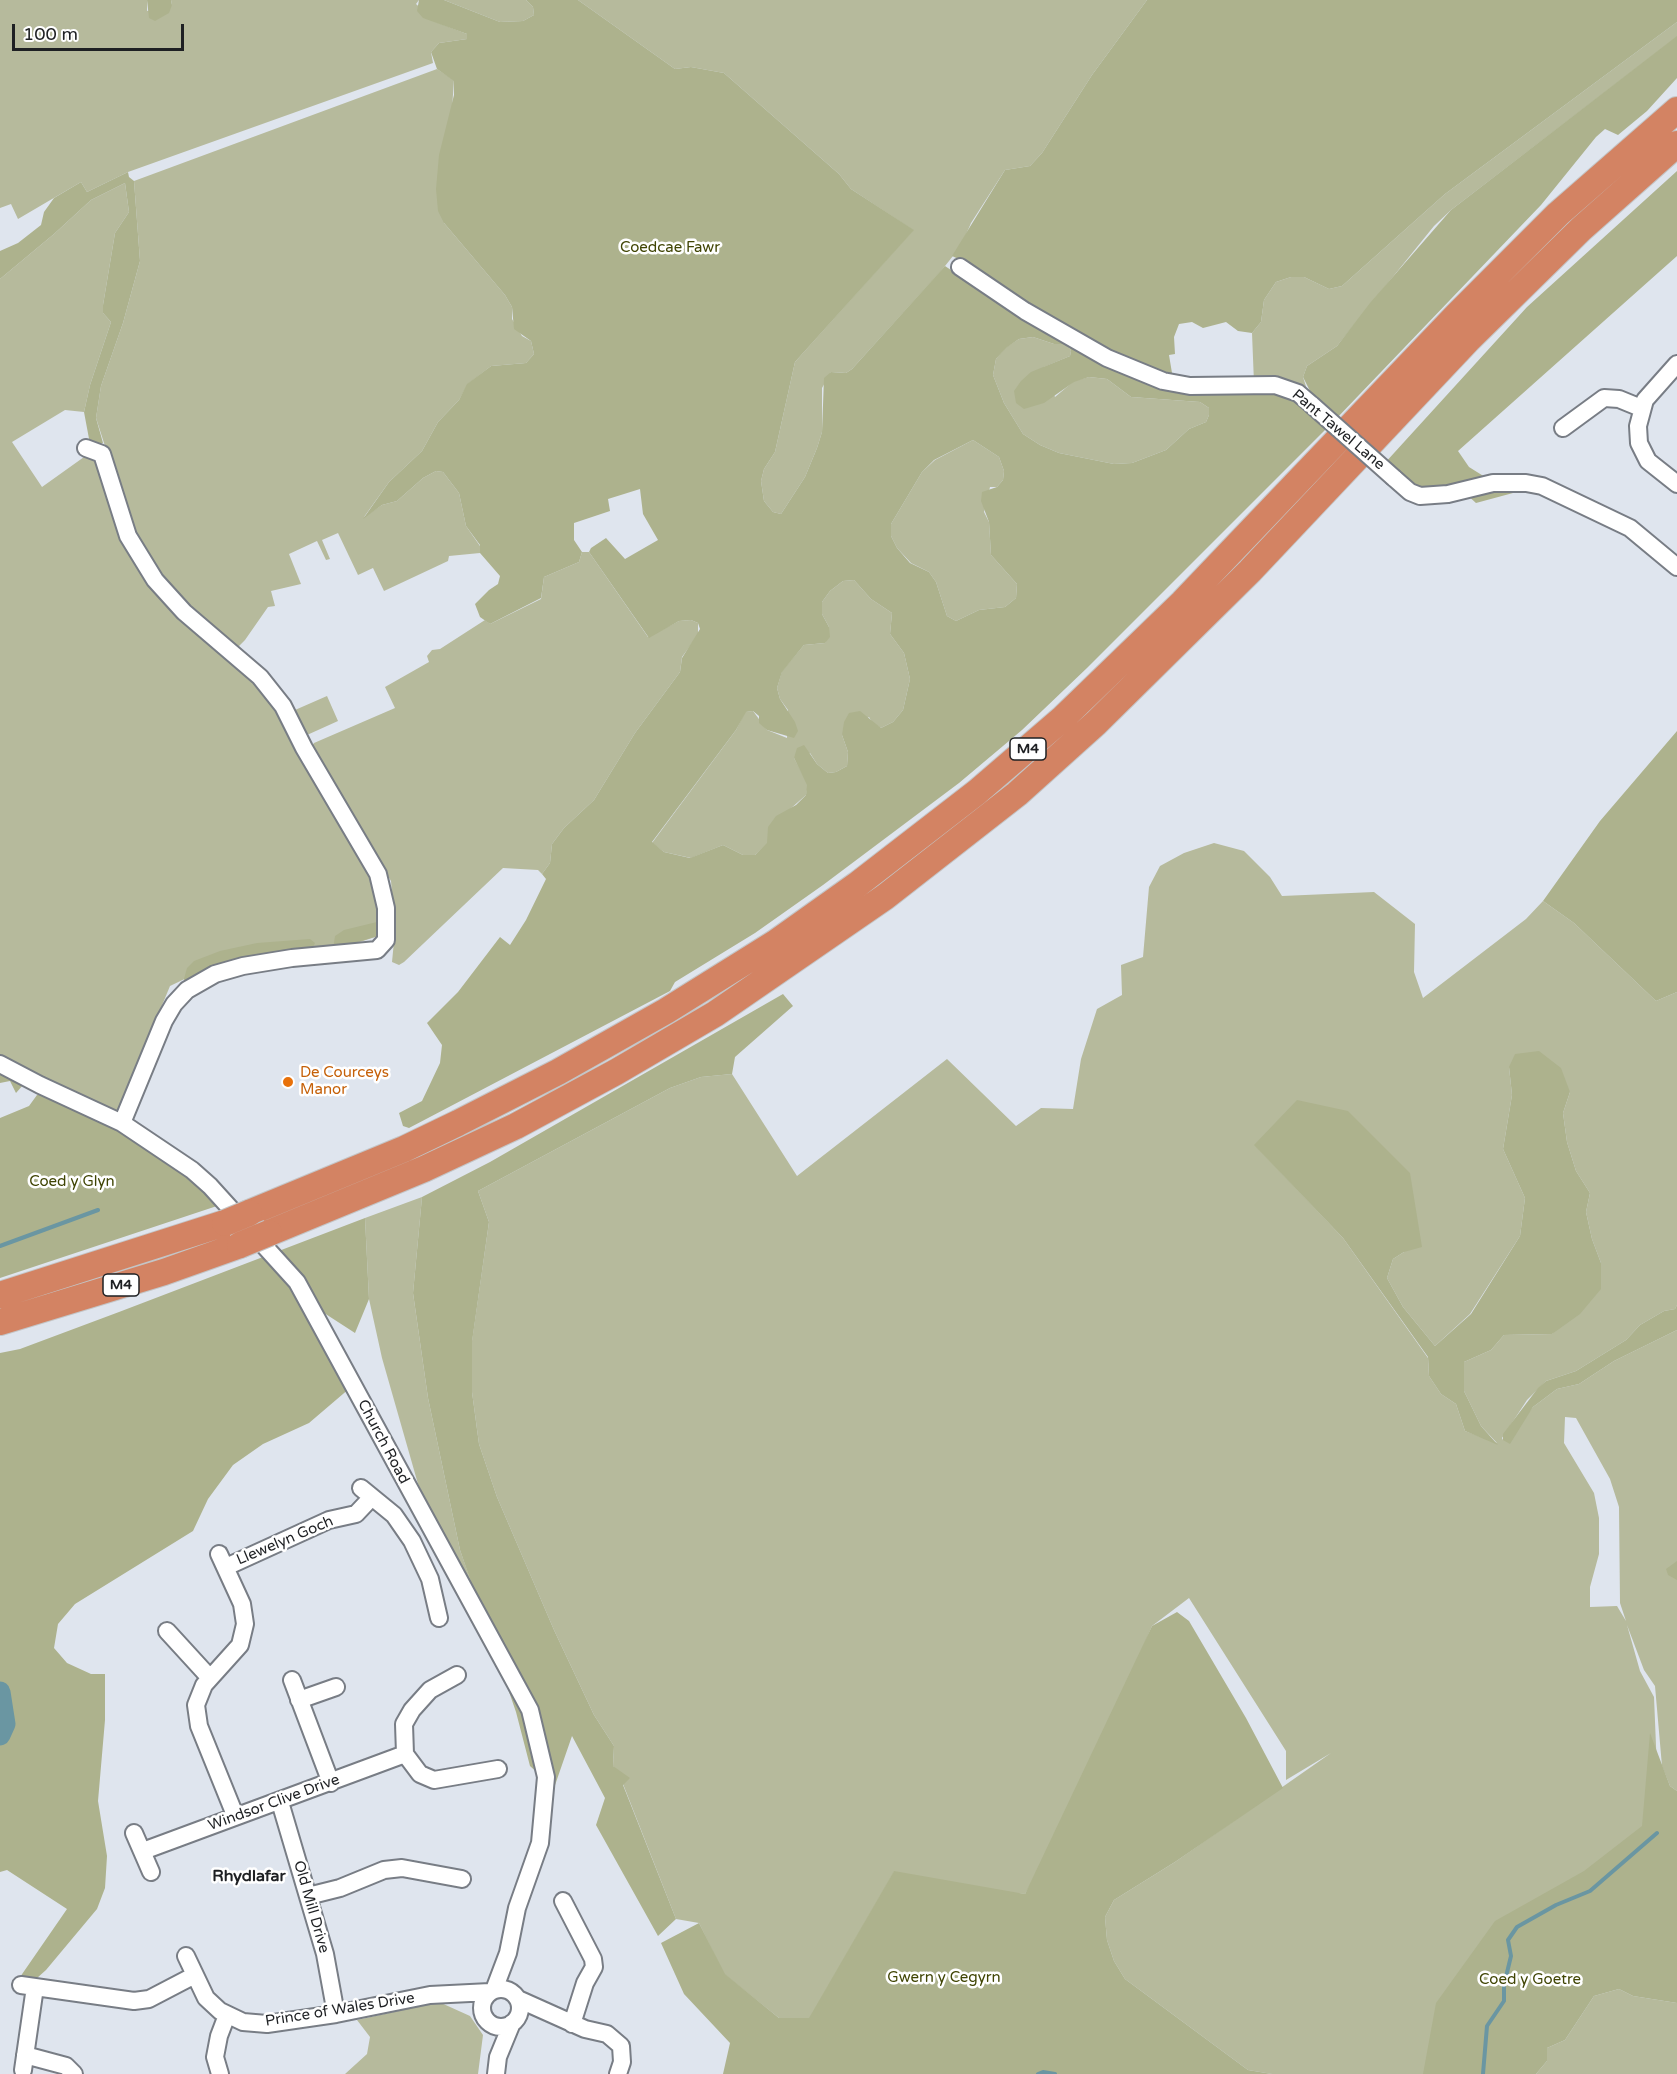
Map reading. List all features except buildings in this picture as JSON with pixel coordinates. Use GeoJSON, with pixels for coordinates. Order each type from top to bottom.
{"type":"FeatureCollection","features":[{"type":"Feature","properties":{"kind":"highway","name":"M4"},"geometry":{"type":"LineString","coordinates":[[0,1295],[225,1223],[422,1140],[558,1072],[657,1016],[775,943],[858,884],[960,806],[1063,718],[1183,602],[1456,316],[1542,230],[1677,110]]}},
{"type":"Feature","properties":{"kind":"highway","name":"M4"},"geometry":{"type":"LineString","coordinates":[[0,1322],[164,1272],[240,1245],[424,1169],[516,1126],[616,1072],[715,1014],[885,897],[1017,794],[1104,715],[1250,571],[1476,332],[1581,229],[1677,144]]}},
{"type":"Feature","properties":{"kind":"street","name":"Pant Tawel Lane"},"geometry":{"type":"LineString","coordinates":[[960,267],[1024,311],[1107,358],[1163,381],[1190,386],[1275,385],[1298,393],[1410,492],[1420,496],[1448,494],[1493,483],[1526,483],[1542,486],[1630,528],[1677,567]]}},
{"type":"Feature","properties":{"kind":"street"},"geometry":{"type":"LineString","coordinates":[[1677,363],[1651,391],[1641,408],[1638,434],[1643,452],[1657,471],[1677,484]]}},
{"type":"Feature","properties":{"kind":"street"},"geometry":{"type":"LineString","coordinates":[[1563,428],[1604,398],[1619,399],[1641,408]]}},
{"type":"Feature","properties":{"kind":"street"},"geometry":{"type":"LineString","coordinates":[[86,448],[102,454],[128,536],[155,580],[183,612],[260,677],[283,706],[304,748],[378,874],[386,908],[386,940],[377,950],[292,958],[243,966],[215,974],[187,990],[174,1004],[164,1021],[122,1123]]}},
{"type":"Feature","properties":{"kind":"street","name":"Church Road"},"geometry":{"type":"LineString","coordinates":[[0,1064],[122,1123],[183,1163],[210,1186],[297,1282],[530,1710],[546,1777],[540,1843],[517,1908],[508,1953],[492,1991]]}},
{"type":"Feature","properties":{"kind":"street","name":"Llewelyn Goch"},"geometry":{"type":"LineString","coordinates":[[235,1815],[199,1726],[196,1705],[204,1685],[240,1645],[245,1624],[242,1604],[223,1561],[329,1520],[356,1515],[366,1493],[394,1515],[412,1541],[430,1579],[439,1618]]}},
{"type":"Feature","properties":{"kind":"street"},"geometry":{"type":"LineString","coordinates":[[167,1631],[210,1678]]}},
{"type":"Feature","properties":{"kind":"street"},"geometry":{"type":"LineString","coordinates":[[457,1675],[430,1690],[412,1710],[404,1724],[405,1754],[420,1774],[434,1780],[498,1768]]}},
{"type":"Feature","properties":{"kind":"street"},"geometry":{"type":"LineString","coordinates":[[292,1680],[331,1783]]}},
{"type":"Feature","properties":{"kind":"street"},"geometry":{"type":"LineString","coordinates":[[299,1701],[336,1687]]}},
{"type":"Feature","properties":{"kind":"street","name":"Windsor Clive Drive"},"geometry":{"type":"LineString","coordinates":[[143,1851],[235,1815],[280,1802],[405,1754]]}},
{"type":"Feature","properties":{"kind":"street","name":"Old Mill Drive"},"geometry":{"type":"LineString","coordinates":[[280,1802],[325,1954],[336,2014]]}},
{"type":"Feature","properties":{"kind":"street"},"geometry":{"type":"LineString","coordinates":[[134,1833],[151,1872]]}},
{"type":"Feature","properties":{"kind":"street"},"geometry":{"type":"LineString","coordinates":[[308,1896],[339,1888],[384,1870],[402,1868],[437,1883],[462,1879]]}},
{"type":"Feature","properties":{"kind":"street"},"geometry":{"type":"LineString","coordinates":[[564,1901],[593,1959],[594,1967],[585,1983],[572,2024]]}},
{"type":"Feature","properties":{"kind":"street","name":"Church Road"},"geometry":{"type":"LineString","coordinates":[[508,1953],[516,1997]]}},
{"type":"Feature","properties":{"kind":"street","name":"Prince of Wales Drive"},"geometry":{"type":"LineString","coordinates":[[186,1956],[206,1998],[227,2014],[243,2022],[267,2024],[336,2014],[430,1995],[492,1991]]}},
{"type":"Feature","properties":{"kind":"street"},"geometry":{"type":"LineString","coordinates":[[74,2074],[66,2066],[24,2063],[28,1986],[134,2001],[149,1999],[195,1975]]}},
{"type":"Feature","properties":{"kind":"street"},"geometry":{"type":"LineString","coordinates":[[498,2057],[485,2018],[483,2002],[492,1991],[503,1989],[552,2016],[607,2034],[621,2046],[622,2062],[618,2074]]}},
{"type":"Feature","properties":{"kind":"street"},"geometry":{"type":"LineString","coordinates":[[455,1995],[499,2026],[514,2020],[552,2016]]}},
{"type":"Feature","properties":{"kind":"street"},"geometry":{"type":"LineString","coordinates":[[496,2074],[498,2057],[519,2012],[516,1997]]}},
{"type":"Feature","properties":{"kind":"street"},"geometry":{"type":"LineString","coordinates":[[220,2074],[215,2057],[227,2014]]}},
{"type":"Feature","properties":{"kind":"green space"},"geometry":{"type":"Polygon","coordinates":[[[0,0],[147,0],[147,11],[172,5],[171,0],[419,0],[416,4],[436,22],[467,34],[467,39],[439,43],[431,52],[433,63],[128,172],[87,192],[81,182],[18,219],[11,204],[0,208],[0,0]]]}},
{"type":"Feature","properties":{"kind":"green space"},"geometry":{"type":"Polygon","coordinates":[[[147,0],[171,0],[169,13],[155,21],[149,18],[147,0]]]}},
{"type":"Feature","properties":{"kind":"green space","name":"Coedcae Fawr"},"geometry":{"type":"Polygon","coordinates":[[[419,0],[444,0],[500,22],[523,21],[534,15],[533,7],[526,0],[578,0],[675,69],[691,67],[724,73],[839,174],[851,189],[914,230],[795,362],[775,452],[764,469],[761,481],[764,501],[773,512],[781,514],[805,477],[817,448],[822,432],[824,378],[831,372],[846,373],[852,369],[945,266],[1021,317],[965,262],[952,256],[1005,170],[1030,166],[1042,153],[1092,75],[1147,0],[1677,0],[1677,22],[1445,194],[1342,286],[1329,289],[1304,277],[1291,277],[1276,282],[1264,300],[1261,322],[1252,333],[1238,331],[1226,322],[1203,328],[1192,322],[1179,324],[1174,337],[1175,354],[1169,355],[1174,385],[1255,385],[1319,409],[1303,377],[1307,366],[1337,346],[1370,303],[1451,210],[1677,36],[1677,78],[1647,111],[1618,135],[1605,129],[1596,137],[1541,205],[1336,419],[1087,668],[1022,730],[959,783],[755,933],[675,982],[670,991],[409,1128],[403,1126],[399,1113],[422,1101],[440,1063],[442,1045],[427,1023],[458,992],[500,937],[510,945],[526,920],[546,879],[542,874],[550,863],[552,844],[564,828],[594,800],[635,733],[680,672],[682,658],[700,629],[698,623],[691,620],[679,621],[649,638],[589,552],[591,548],[606,538],[625,559],[658,540],[643,514],[640,489],[608,499],[610,511],[574,523],[574,540],[582,552],[579,562],[544,577],[541,598],[490,624],[480,617],[475,604],[498,584],[500,576],[480,553],[480,545],[466,526],[459,493],[443,472],[436,471],[423,478],[397,501],[382,505],[363,519],[389,482],[422,451],[438,422],[459,400],[467,384],[491,366],[526,363],[534,354],[531,341],[514,329],[512,307],[505,295],[444,223],[438,211],[436,189],[439,155],[454,95],[454,81],[437,69],[431,52],[439,43],[467,39],[467,34],[423,18],[417,11],[419,0]],[[1033,337],[1019,339],[1006,348],[996,359],[993,375],[1004,403],[1023,434],[1040,445],[1059,453],[1114,464],[1132,463],[1166,450],[1189,429],[1206,422],[1209,408],[1200,402],[1131,397],[1107,379],[1089,377],[1074,382],[1044,403],[1024,409],[1016,403],[1014,391],[1021,381],[1031,372],[1070,356],[1071,351],[1068,344],[1054,344],[1033,337]],[[973,440],[934,460],[922,472],[891,524],[891,536],[897,548],[910,563],[929,572],[936,582],[947,616],[956,621],[979,610],[1005,607],[1016,598],[1017,584],[991,555],[989,522],[981,501],[982,492],[997,487],[1003,480],[1004,471],[999,457],[973,440]],[[854,580],[843,581],[830,591],[822,602],[822,614],[829,627],[830,637],[825,643],[804,645],[782,672],[777,688],[780,699],[795,722],[798,731],[794,738],[767,730],[759,723],[759,716],[753,711],[746,712],[736,730],[652,842],[664,852],[690,858],[723,845],[743,855],[755,855],[767,843],[768,827],[776,816],[796,805],[806,795],[807,785],[794,758],[797,748],[804,745],[817,764],[828,773],[836,772],[847,766],[848,752],[842,735],[844,722],[849,713],[860,711],[881,728],[893,722],[903,710],[910,679],[904,653],[890,634],[892,613],[871,599],[854,580]]]}},
{"type":"Feature","properties":{"kind":"green space"},"geometry":{"type":"Polygon","coordinates":[[[444,0],[526,0],[533,7],[534,15],[523,21],[500,22],[444,0]]]}},
{"type":"Feature","properties":{"kind":"green space"},"geometry":{"type":"Polygon","coordinates":[[[578,0],[1147,0],[1092,75],[1042,153],[1030,166],[1005,170],[971,223],[961,246],[941,271],[852,369],[846,373],[831,372],[822,388],[822,432],[817,448],[805,477],[781,514],[773,512],[764,501],[761,481],[764,469],[775,452],[795,362],[913,230],[851,189],[839,174],[724,73],[691,67],[675,69],[578,0]]]}},
{"type":"Feature","properties":{"kind":"green space"},"geometry":{"type":"Polygon","coordinates":[[[1677,22],[1677,37],[1451,210],[1434,226],[1337,346],[1307,366],[1303,377],[1312,405],[1254,383],[1252,333],[1261,322],[1264,300],[1276,282],[1291,277],[1304,277],[1329,289],[1342,286],[1445,194],[1677,22]]]}},
{"type":"Feature","properties":{"kind":"green space"},"geometry":{"type":"Polygon","coordinates":[[[437,69],[454,80],[444,223],[505,295],[512,307],[512,319],[522,336],[531,341],[534,354],[526,363],[491,366],[468,384],[459,400],[438,422],[422,451],[389,482],[364,517],[382,505],[397,501],[423,478],[436,471],[443,472],[459,493],[466,526],[480,546],[480,553],[449,556],[448,561],[384,591],[373,568],[358,575],[338,533],[322,540],[330,559],[326,560],[317,541],[289,554],[301,584],[271,591],[275,606],[268,607],[238,647],[229,646],[177,599],[146,558],[122,499],[96,418],[101,386],[123,323],[140,261],[134,181],[437,69]]]}},
{"type":"Feature","properties":{"kind":"green space"},"geometry":{"type":"Polygon","coordinates":[[[1677,171],[1677,256],[1458,451],[1469,467],[1485,477],[1508,482],[1513,493],[1476,503],[1465,493],[1406,486],[1384,464],[1527,307],[1677,171]]]}},
{"type":"Feature","properties":{"kind":"green space"},"geometry":{"type":"Polygon","coordinates":[[[128,172],[129,177],[134,181],[140,261],[123,323],[101,386],[96,418],[103,443],[98,445],[90,444],[84,412],[90,385],[111,322],[103,313],[103,305],[115,233],[129,212],[125,183],[91,200],[0,279],[0,251],[18,243],[41,225],[44,212],[54,198],[81,182],[87,192],[128,172]]]}},
{"type":"Feature","properties":{"kind":"green space"},"geometry":{"type":"Polygon","coordinates":[[[125,183],[129,212],[115,233],[103,305],[103,313],[111,322],[90,385],[84,412],[65,410],[12,442],[42,487],[84,457],[95,454],[118,525],[271,702],[353,838],[378,895],[378,936],[339,949],[197,973],[170,986],[117,1114],[0,1056],[0,279],[91,200],[125,183]]]}},
{"type":"Feature","properties":{"kind":"green space"},"geometry":{"type":"Polygon","coordinates":[[[1033,337],[1054,344],[1068,344],[1071,351],[1070,356],[1044,367],[1055,397],[1074,381],[1089,377],[1107,379],[1131,397],[1200,402],[1209,408],[1206,422],[1189,429],[1166,450],[1132,463],[1114,464],[1059,453],[1040,445],[1023,434],[1004,403],[993,375],[996,359],[1005,348],[1019,339],[1033,337]]]}},
{"type":"Feature","properties":{"kind":"green space"},"geometry":{"type":"Polygon","coordinates":[[[973,440],[999,457],[1004,471],[1003,480],[997,487],[990,487],[984,512],[989,522],[991,555],[1017,584],[1016,598],[1005,607],[979,610],[956,621],[947,616],[936,582],[929,572],[911,563],[897,548],[891,536],[891,524],[922,472],[935,460],[973,440]]]}},
{"type":"Feature","properties":{"kind":"green space"},"geometry":{"type":"Polygon","coordinates":[[[582,552],[589,552],[648,637],[679,621],[691,620],[698,623],[698,635],[682,657],[680,672],[635,733],[594,800],[564,828],[552,844],[550,863],[542,874],[538,870],[503,868],[404,962],[399,965],[392,962],[395,931],[391,881],[311,747],[314,743],[395,708],[385,687],[429,662],[427,656],[432,650],[440,649],[485,620],[490,624],[541,599],[544,577],[579,562],[582,552]]]}},
{"type":"Feature","properties":{"kind":"green space"},"geometry":{"type":"Polygon","coordinates":[[[854,580],[871,599],[892,613],[890,634],[904,653],[910,679],[903,710],[893,722],[881,728],[873,724],[869,717],[842,735],[848,752],[847,766],[836,772],[828,773],[817,764],[810,753],[794,758],[808,785],[806,795],[789,810],[767,844],[755,855],[743,855],[723,845],[691,858],[664,852],[652,843],[736,730],[745,712],[753,711],[767,730],[787,738],[788,710],[780,699],[777,688],[782,671],[804,645],[825,643],[829,627],[822,614],[822,602],[830,591],[843,581],[854,580]]]}},
{"type":"Feature","properties":{"kind":"green space"},"geometry":{"type":"Polygon","coordinates":[[[327,696],[338,721],[307,735],[295,710],[327,696]]]}},
{"type":"Feature","properties":{"kind":"green space"},"geometry":{"type":"Polygon","coordinates":[[[1677,731],[1677,992],[1656,1001],[1574,923],[1543,901],[1600,821],[1677,731]]]}},
{"type":"Feature","properties":{"kind":"green space"},"geometry":{"type":"Polygon","coordinates":[[[1214,843],[1244,851],[1270,877],[1282,896],[1374,892],[1415,924],[1414,972],[1423,998],[1526,919],[1543,901],[1574,923],[1656,1001],[1677,992],[1677,1305],[1675,1309],[1664,1311],[1640,1325],[1626,1340],[1576,1371],[1546,1381],[1527,1400],[1502,1438],[1503,1440],[1533,1407],[1557,1389],[1579,1384],[1614,1361],[1677,1330],[1677,1791],[1670,1786],[1662,1766],[1655,1686],[1644,1670],[1627,1625],[1640,1671],[1654,1697],[1657,1770],[1655,1821],[1434,2074],[1272,2074],[1248,2070],[1125,1979],[1114,1961],[1107,1940],[1105,1917],[1114,1900],[1175,1862],[1331,1753],[1286,1780],[1286,1751],[1189,1598],[1152,1626],[1073,1810],[1025,1894],[934,1885],[894,1872],[810,2018],[779,2018],[724,1974],[699,1923],[676,1919],[623,1784],[613,1766],[614,1746],[594,1715],[554,1630],[497,1497],[479,1444],[472,1392],[472,1341],[489,1222],[478,1191],[670,1088],[701,1077],[732,1074],[797,1176],[947,1059],[1016,1126],[1041,1108],[1073,1109],[1081,1059],[1097,1009],[1122,995],[1121,965],[1143,957],[1149,887],[1160,866],[1184,853],[1214,843]],[[1509,1067],[1512,1095],[1503,1149],[1525,1198],[1520,1236],[1470,1314],[1435,1346],[1403,1307],[1387,1278],[1393,1259],[1404,1252],[1255,1145],[1343,1238],[1428,1358],[1429,1376],[1441,1394],[1456,1404],[1465,1431],[1497,1443],[1481,1426],[1464,1391],[1464,1362],[1491,1350],[1504,1335],[1552,1334],[1601,1263],[1592,1239],[1586,1212],[1590,1193],[1576,1171],[1567,1142],[1563,1113],[1570,1092],[1509,1067]],[[1565,1417],[1564,1443],[1594,1493],[1599,1518],[1599,1554],[1590,1587],[1590,1607],[1617,1606],[1626,1621],[1620,1603],[1619,1507],[1610,1479],[1576,1418],[1565,1417]]]}},
{"type":"Feature","properties":{"kind":"green space"},"geometry":{"type":"Polygon","coordinates":[[[381,921],[378,936],[333,949],[335,936],[344,930],[381,921]]]}},
{"type":"Feature","properties":{"kind":"green space"},"geometry":{"type":"Polygon","coordinates":[[[310,939],[315,943],[309,956],[187,990],[184,979],[187,968],[194,961],[220,951],[257,943],[310,939]]]}},
{"type":"Feature","properties":{"kind":"green space"},"geometry":{"type":"Polygon","coordinates":[[[783,994],[793,1006],[735,1057],[732,1074],[701,1077],[670,1088],[478,1191],[489,1222],[472,1342],[472,1392],[479,1444],[497,1497],[554,1630],[594,1715],[614,1746],[613,1766],[630,1778],[623,1785],[676,1919],[658,1936],[596,1825],[605,1798],[572,1736],[554,1788],[530,1766],[516,1712],[460,1550],[428,1398],[413,1293],[422,1197],[490,1162],[783,994]]]}},
{"type":"Feature","properties":{"kind":"green space"},"geometry":{"type":"Polygon","coordinates":[[[1539,1051],[1561,1068],[1570,1092],[1563,1113],[1567,1142],[1576,1171],[1590,1193],[1586,1212],[1592,1239],[1601,1263],[1601,1289],[1580,1314],[1552,1334],[1504,1335],[1491,1350],[1464,1362],[1464,1391],[1481,1426],[1498,1445],[1465,1431],[1456,1404],[1441,1394],[1429,1376],[1428,1357],[1343,1238],[1254,1145],[1297,1100],[1348,1111],[1410,1173],[1422,1247],[1404,1252],[1393,1259],[1387,1278],[1403,1307],[1435,1346],[1471,1314],[1520,1236],[1525,1198],[1503,1149],[1512,1095],[1509,1067],[1515,1054],[1539,1051]]]}},
{"type":"Feature","properties":{"kind":"green space"},"geometry":{"type":"Polygon","coordinates":[[[0,1064],[23,1085],[16,1093],[10,1081],[0,1083],[0,1064]]]}},
{"type":"Feature","properties":{"kind":"green space","name":"Coed y Glyn"},"geometry":{"type":"Polygon","coordinates":[[[45,1094],[111,1121],[226,1203],[0,1278],[0,1118],[29,1106],[37,1095],[45,1094]]]}},
{"type":"Feature","properties":{"kind":"green space"},"geometry":{"type":"Polygon","coordinates":[[[422,1197],[413,1293],[428,1398],[460,1550],[483,1615],[418,1484],[382,1358],[369,1299],[365,1218],[422,1197]]]}},
{"type":"Feature","properties":{"kind":"green space"},"geometry":{"type":"Polygon","coordinates":[[[365,1218],[369,1299],[355,1333],[321,1311],[350,1388],[309,1423],[263,1444],[233,1465],[208,1499],[193,1531],[75,1604],[58,1624],[54,1648],[67,1663],[91,1674],[105,1674],[105,1720],[98,1801],[107,1856],[105,1888],[97,1909],[46,1970],[27,1987],[18,1980],[67,1909],[7,1870],[0,1872],[0,1353],[20,1349],[365,1218]]]}},
{"type":"Feature","properties":{"kind":"green space"},"geometry":{"type":"Polygon","coordinates":[[[1677,1305],[1677,1330],[1614,1361],[1579,1384],[1557,1389],[1533,1407],[1510,1444],[1503,1440],[1503,1434],[1538,1388],[1546,1381],[1576,1371],[1626,1340],[1640,1325],[1664,1311],[1675,1309],[1677,1305]]]}},
{"type":"Feature","properties":{"kind":"green space"},"geometry":{"type":"Polygon","coordinates":[[[1677,1561],[1677,1580],[1668,1575],[1666,1569],[1677,1561]]]}},
{"type":"Feature","properties":{"kind":"green space","name":"Gwern y Cegyrn"},"geometry":{"type":"Polygon","coordinates":[[[1177,1612],[1189,1621],[1246,1718],[1283,1788],[1175,1862],[1114,1900],[1105,1917],[1107,1940],[1114,1961],[1125,1979],[1248,2070],[1272,2074],[723,2074],[730,2043],[684,1994],[661,1943],[699,1923],[725,1974],[779,2018],[809,2018],[894,1871],[1025,1894],[1152,1626],[1177,1612]]]}},
{"type":"Feature","properties":{"kind":"green space","name":"Coed y Goetre"},"geometry":{"type":"Polygon","coordinates":[[[1650,1733],[1670,1786],[1677,1791],[1677,2003],[1633,1996],[1619,1989],[1594,1996],[1565,2040],[1547,2048],[1547,2061],[1536,2074],[1423,2074],[1436,2003],[1495,1921],[1584,1871],[1642,1826],[1650,1733]]]}},
{"type":"Feature","properties":{"kind":"green space"},"geometry":{"type":"Polygon","coordinates":[[[1619,1989],[1633,1996],[1677,2003],[1677,2074],[1536,2074],[1547,2061],[1547,2048],[1565,2040],[1594,1996],[1619,1989]]]}},
{"type":"Feature","properties":{"kind":"green space"},"geometry":{"type":"Polygon","coordinates":[[[439,2002],[470,2016],[483,2035],[478,2074],[345,2074],[367,2054],[370,2037],[357,2020],[439,2002]]]}},
{"type":"Feature","properties":{"kind":"waterway"},"geometry":{"type":"LineString","coordinates":[[0,1246],[98,1210]]}},
{"type":"Feature","properties":{"kind":"waterway"},"geometry":{"type":"LineString","coordinates":[[0,1692],[5,1724],[0,1735]]}},
{"type":"Feature","properties":{"kind":"waterway"},"geometry":{"type":"LineString","coordinates":[[1483,2074],[1487,2026],[1504,2001],[1504,1985],[1511,1956],[1508,1940],[1517,1927],[1556,1905],[1590,1891],[1657,1833]]}},
{"type":"Feature","properties":{"kind":"waterway"},"geometry":{"type":"LineString","coordinates":[[1038,2074],[1043,2072],[1055,2074]]}},
{"type":"Feature","properties":{"kind":"place","name":"De Courceys Manor"},"geometry":{"type":"Point","coordinates":[288,1082]}},
{"type":"Feature","properties":{"kind":"district","name":"Rhydlafar"},"geometry":{"type":"Point","coordinates":[249,1877]}}]}
